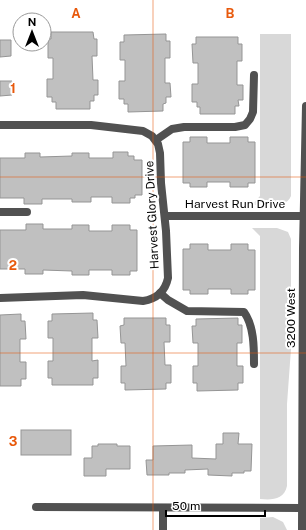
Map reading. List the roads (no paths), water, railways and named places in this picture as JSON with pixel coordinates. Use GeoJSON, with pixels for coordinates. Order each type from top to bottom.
{"type":"FeatureCollection","features":[{"type":"Feature","properties":{"kind":"street"},"geometry":{"type":"LineString","coordinates":[[0,125],[100,126],[143,131],[156,140],[172,129],[184,127],[235,127],[245,125],[253,112],[254,75]]}},
{"type":"Feature","properties":{"kind":"street","name":"3200 West"},"geometry":{"type":"LineString","coordinates":[[302,530],[306,106]]}},
{"type":"Feature","properties":{"kind":"street","name":"Harvest Glory Drive"},"geometry":{"type":"LineString","coordinates":[[156,140],[160,153],[168,278],[160,293]]}},
{"type":"Feature","properties":{"kind":"street"},"geometry":{"type":"LineString","coordinates":[[0,212],[27,212]]}},
{"type":"Feature","properties":{"kind":"street","name":"Harvest Run Drive"},"geometry":{"type":"LineString","coordinates":[[165,216],[305,216]]}},
{"type":"Feature","properties":{"kind":"street"},"geometry":{"type":"LineString","coordinates":[[0,298],[83,296],[143,301],[155,297],[160,293],[168,300],[187,311],[244,312],[249,319],[254,344],[254,364]]}},
{"type":"Feature","properties":{"kind":"street"},"geometry":{"type":"LineString","coordinates":[[36,507],[302,508]]}},
{"type":"Feature","properties":{"kind":"street"},"geometry":{"type":"LineString","coordinates":[[163,508],[163,530]]}}]}
